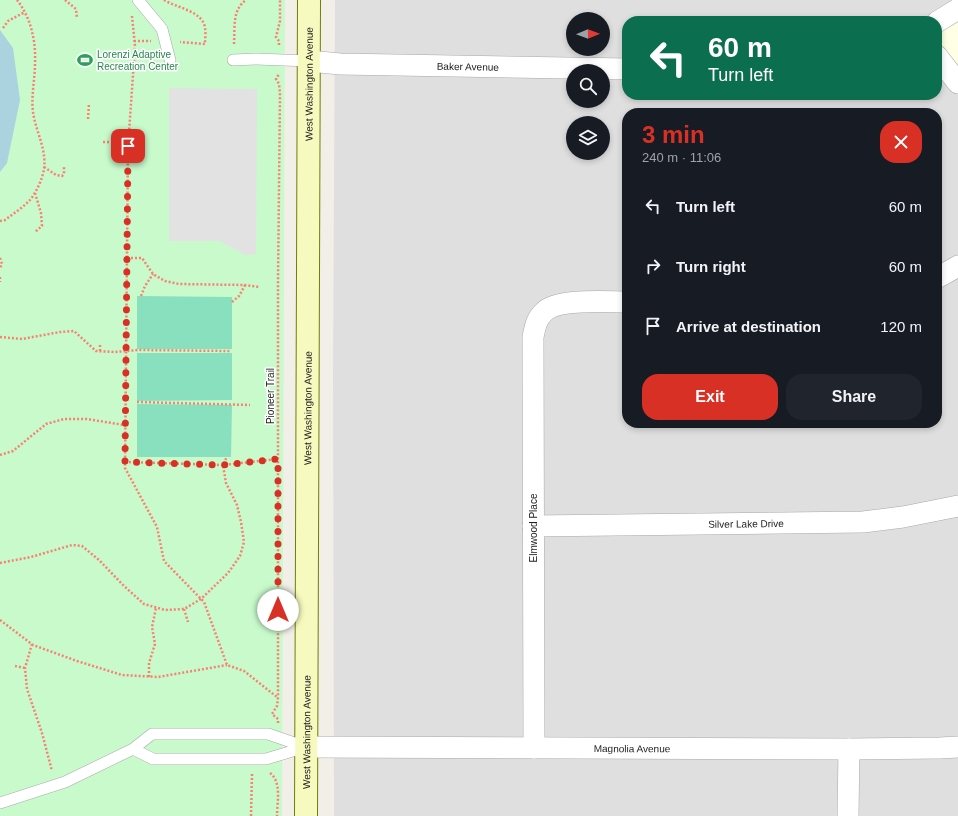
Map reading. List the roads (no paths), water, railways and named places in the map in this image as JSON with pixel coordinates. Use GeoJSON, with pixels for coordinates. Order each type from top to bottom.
{"type":"FeatureCollection","features":[{"type":"Feature","properties":{"kind":"main road","name":"West Washington Avenue"},"geometry":{"type":"LineString","coordinates":[[306,816],[309,0]]}},
{"type":"Feature","properties":{"kind":"street"},"geometry":{"type":"LineString","coordinates":[[942,19],[958,9]]}},
{"type":"Feature","properties":{"kind":"street","name":"Baker Avenue"},"geometry":{"type":"LineString","coordinates":[[309,61],[340,64],[622,69]]}},
{"type":"Feature","properties":{"kind":"street"},"geometry":{"type":"LineString","coordinates":[[942,63],[958,84]]}},
{"type":"Feature","properties":{"kind":"street"},"geometry":{"type":"LineString","coordinates":[[942,275],[958,266]]}},
{"type":"Feature","properties":{"kind":"street","name":"Elmwood Place"},"geometry":{"type":"LineString","coordinates":[[534,748],[533,337],[536,322],[544,310],[565,302],[622,302]]}},
{"type":"Feature","properties":{"kind":"street","name":"Silver Lake Drive"},"geometry":{"type":"LineString","coordinates":[[533,526],[855,522],[903,517],[958,506]]}},
{"type":"Feature","properties":{"kind":"street","name":"Magnolia Avenue"},"geometry":{"type":"LineString","coordinates":[[306,747],[848,749],[958,747]]}},
{"type":"Feature","properties":{"kind":"street"},"geometry":{"type":"LineString","coordinates":[[848,749],[848,816]]}},
{"type":"Feature","properties":{"kind":"lane"},"geometry":{"type":"LineString","coordinates":[[138,0],[162,29],[170,60]]}},
{"type":"Feature","properties":{"kind":"lane"},"geometry":{"type":"LineString","coordinates":[[234,60],[256,59],[309,61]]}},
{"type":"Feature","properties":{"kind":"lane"},"geometry":{"type":"LineString","coordinates":[[0,803],[65,782],[133,750],[152,734],[268,734],[306,747]]}},
{"type":"Feature","properties":{"kind":"lane"},"geometry":{"type":"LineString","coordinates":[[133,750],[153,759],[266,759],[306,747]]}},
{"type":"Feature","properties":{"kind":"water"},"geometry":{"type":"Polygon","coordinates":[[[0,30],[13,48],[20,100],[7,163],[0,172],[0,30]]]}},
{"type":"Feature","properties":{"kind":"place","name":"Lorenzi Adaptive Recreation Center"},"geometry":{"type":"Point","coordinates":[85,60]}}]}
